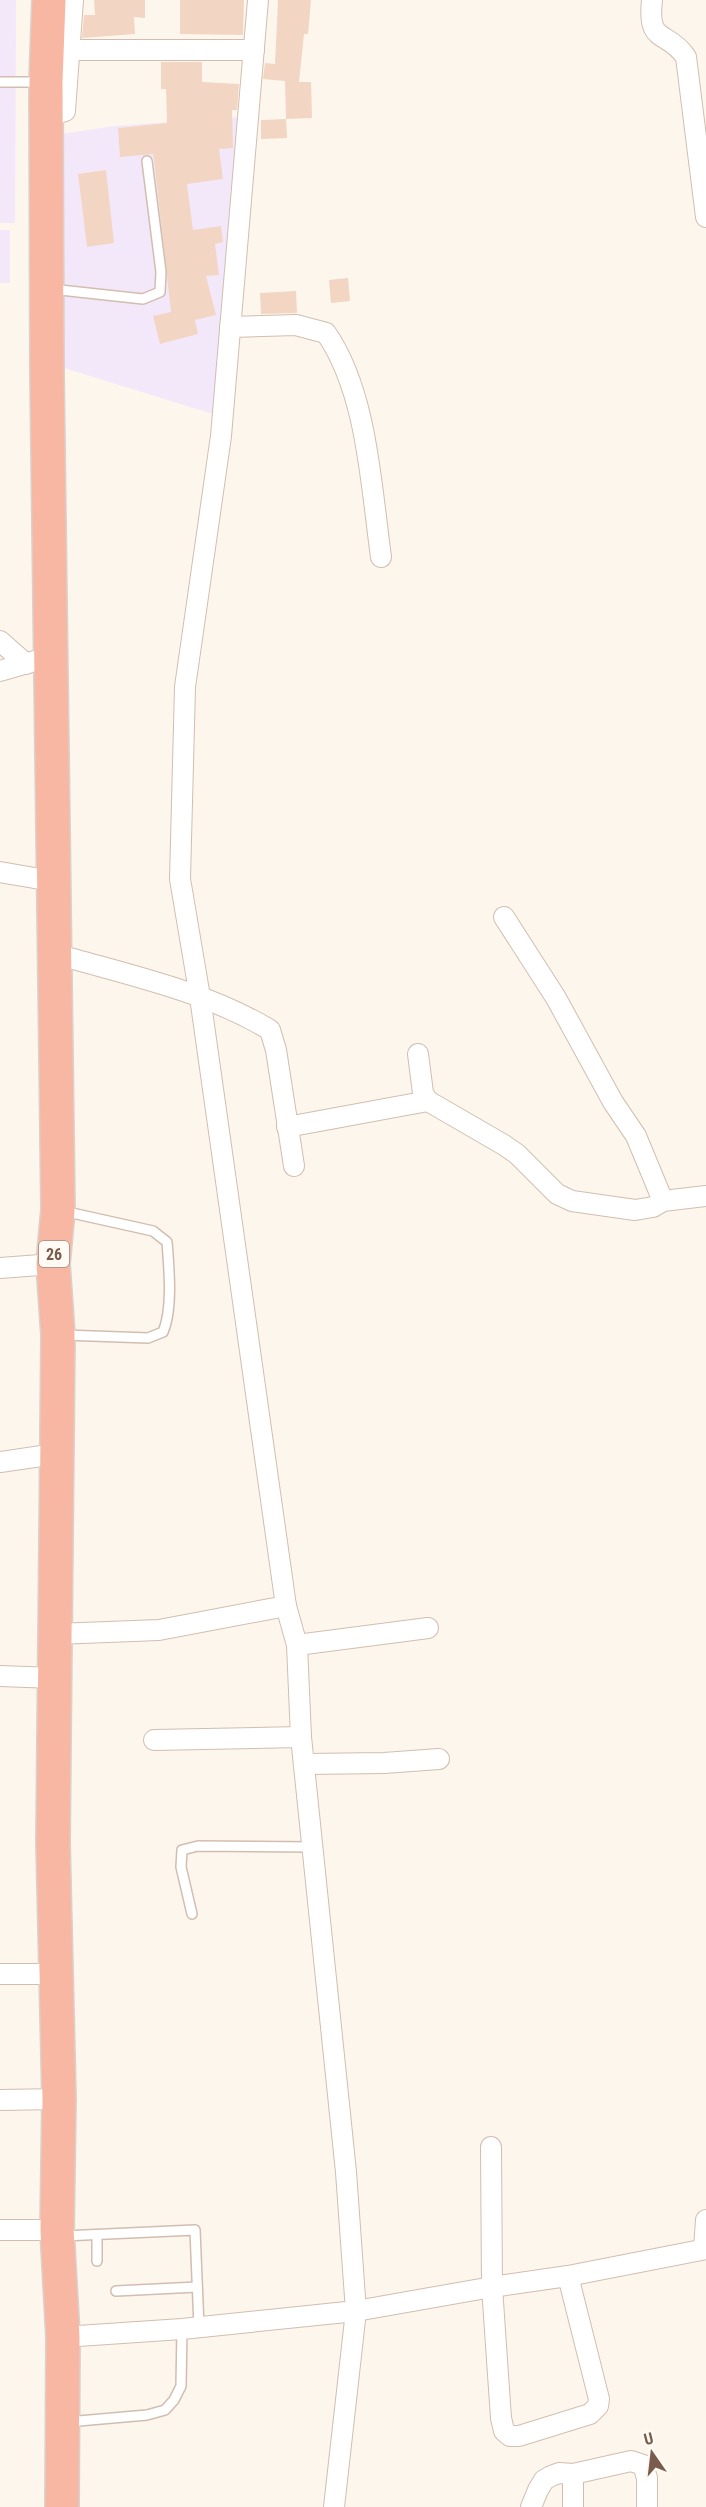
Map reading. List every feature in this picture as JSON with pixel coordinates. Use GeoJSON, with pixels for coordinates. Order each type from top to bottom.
{"type":"FeatureCollection","features":[{"type":"Feature","properties":{"kind":"highway","name":"26"},"geometry":{"type":"LineString","coordinates":[[50,0],[46,82],[47,374],[39,660],[56,954],[58,1210],[53,1264],[58,1335],[55,1454],[56,1634],[53,1842],[59,2099],[57,2234],[63,2337],[62,2507]]}},
{"type":"Feature","properties":{"kind":"street"},"geometry":{"type":"LineString","coordinates":[[46,117],[64,111],[71,50],[73,0]]}},
{"type":"Feature","properties":{"kind":"street"},"geometry":{"type":"LineString","coordinates":[[258,0],[221,436],[185,687],[180,879],[200,997],[286,1606],[297,1645],[301,1737],[306,1764],[345,2160],[356,2311],[334,2507]]}},
{"type":"Feature","properties":{"kind":"street"},"geometry":{"type":"LineString","coordinates":[[652,0],[650,15],[654,31],[661,38],[678,46],[686,57],[706,217]]}},
{"type":"Feature","properties":{"kind":"street"},"geometry":{"type":"LineString","coordinates":[[71,50],[254,50]]}},
{"type":"Feature","properties":{"kind":"street"},"geometry":{"type":"LineString","coordinates":[[230,327],[296,325],[326,333],[338,351],[358,401],[381,557]]}},
{"type":"Feature","properties":{"kind":"street"},"geometry":{"type":"LineString","coordinates":[[0,641],[39,660]]}},
{"type":"Feature","properties":{"kind":"street"},"geometry":{"type":"LineString","coordinates":[[0,670],[39,660]]}},
{"type":"Feature","properties":{"kind":"street"},"geometry":{"type":"LineString","coordinates":[[0,872],[52,881]]}},
{"type":"Feature","properties":{"kind":"street"},"geometry":{"type":"LineString","coordinates":[[504,918],[556,998],[612,1102],[636,1136],[663,1201]]}},
{"type":"Feature","properties":{"kind":"street"},"geometry":{"type":"LineString","coordinates":[[56,954],[200,997],[270,1030],[276,1050],[294,1167]]}},
{"type":"Feature","properties":{"kind":"street"},"geometry":{"type":"LineString","coordinates":[[418,1054],[423,1093],[428,1101],[517,1154],[557,1194],[572,1201],[635,1210],[653,1207],[663,1201],[706,1196]]}},
{"type":"Feature","properties":{"kind":"street"},"geometry":{"type":"LineString","coordinates":[[287,1126],[428,1101]]}},
{"type":"Feature","properties":{"kind":"street"},"geometry":{"type":"LineString","coordinates":[[0,1268],[53,1264]]}},
{"type":"Feature","properties":{"kind":"street"},"geometry":{"type":"LineString","coordinates":[[0,1462],[55,1454]]}},
{"type":"Feature","properties":{"kind":"street"},"geometry":{"type":"LineString","coordinates":[[56,1634],[159,1630],[286,1606]]}},
{"type":"Feature","properties":{"kind":"street"},"geometry":{"type":"LineString","coordinates":[[297,1645],[428,1628]]}},
{"type":"Feature","properties":{"kind":"street"},"geometry":{"type":"LineString","coordinates":[[0,1676],[54,1678]]}},
{"type":"Feature","properties":{"kind":"street"},"geometry":{"type":"LineString","coordinates":[[154,1740],[301,1737]]}},
{"type":"Feature","properties":{"kind":"street"},"geometry":{"type":"LineString","coordinates":[[306,1764],[384,1763],[439,1759]]}},
{"type":"Feature","properties":{"kind":"street"},"geometry":{"type":"LineString","coordinates":[[0,1974],[56,1974]]}},
{"type":"Feature","properties":{"kind":"street"},"geometry":{"type":"LineString","coordinates":[[0,2100],[59,2099]]}},
{"type":"Feature","properties":{"kind":"street"},"geometry":{"type":"LineString","coordinates":[[491,2147],[492,2287],[501,2418],[507,2434],[519,2436],[590,2414],[598,2406],[599,2399],[568,2276]]}},
{"type":"Feature","properties":{"kind":"street"},"geometry":{"type":"LineString","coordinates":[[63,2337],[191,2328],[356,2311],[568,2276],[705,2249],[706,2220]]}},
{"type":"Feature","properties":{"kind":"street"},"geometry":{"type":"LineString","coordinates":[[0,2230],[57,2234]]}},
{"type":"Feature","properties":{"kind":"street"},"geometry":{"type":"LineString","coordinates":[[531,2507],[544,2480],[560,2473],[573,2474],[631,2461],[642,2465],[647,2478],[647,2507]]}},
{"type":"Feature","properties":{"kind":"street"},"geometry":{"type":"LineString","coordinates":[[573,2474],[573,2507]]}},
{"type":"Feature","properties":{"kind":"lane"},"geometry":{"type":"LineString","coordinates":[[0,82],[46,82]]}},
{"type":"Feature","properties":{"kind":"lane"},"geometry":{"type":"LineString","coordinates":[[48,288],[142,299],[160,292],[161,272],[147,161]]}},
{"type":"Feature","properties":{"kind":"lane"},"geometry":{"type":"LineString","coordinates":[[58,1210],[153,1231],[167,1242],[168,1257],[168,1320],[163,1332],[148,1338],[58,1335]]}},
{"type":"Feature","properties":{"kind":"lane"},"geometry":{"type":"LineString","coordinates":[[192,1914],[181,1867],[182,1850],[198,1846],[314,1847]]}},
{"type":"Feature","properties":{"kind":"lane"},"geometry":{"type":"LineString","coordinates":[[57,2234],[97,2235],[195,2230],[197,2287],[181,2386],[174,2400],[165,2410],[147,2415],[61,2422]]}},
{"type":"Feature","properties":{"kind":"lane"},"geometry":{"type":"LineString","coordinates":[[97,2235],[97,2261]]}},
{"type":"Feature","properties":{"kind":"lane"},"geometry":{"type":"LineString","coordinates":[[116,2291],[197,2287]]}},
{"type":"Feature","properties":{"kind":"shaded area"},"geometry":{"type":"Polygon","coordinates":[[[0,0],[16,0],[15,223],[0,223],[0,0]]]}},
{"type":"Feature","properties":{"kind":"shaded area"},"geometry":{"type":"Polygon","coordinates":[[[240,117],[213,414],[61,367],[60,134],[115,126],[240,117]]]}},
{"type":"Feature","properties":{"kind":"shaded area"},"geometry":{"type":"Polygon","coordinates":[[[0,230],[10,230],[10,283],[0,283],[0,230]]]}},
{"type":"Feature","properties":{"kind":"building"},"geometry":{"type":"Polygon","coordinates":[[[94,0],[145,0],[145,18],[134,17],[135,34],[82,38],[84,15],[95,15],[94,0]]]}},
{"type":"Feature","properties":{"kind":"building"},"geometry":{"type":"Polygon","coordinates":[[[180,0],[244,0],[243,35],[180,34],[180,0]]]}},
{"type":"Feature","properties":{"kind":"building"},"geometry":{"type":"Polygon","coordinates":[[[278,0],[311,0],[308,34],[304,34],[299,82],[311,82],[312,118],[286,119],[285,81],[263,79],[265,63],[275,64],[278,0]]]}},
{"type":"Feature","properties":{"kind":"building"},"geometry":{"type":"Polygon","coordinates":[[[161,62],[202,62],[202,82],[239,84],[237,110],[232,110],[233,148],[219,149],[223,179],[187,184],[193,230],[221,226],[223,242],[215,244],[219,275],[206,276],[216,315],[195,320],[198,334],[160,344],[153,316],[171,312],[153,154],[120,157],[118,128],[167,123],[166,89],[161,89],[161,62]]]}},
{"type":"Feature","properties":{"kind":"building"},"geometry":{"type":"Polygon","coordinates":[[[286,119],[287,138],[261,139],[261,120],[286,119]]]}},
{"type":"Feature","properties":{"kind":"building"},"geometry":{"type":"Polygon","coordinates":[[[106,170],[114,243],[87,247],[78,174],[106,170]]]}},
{"type":"Feature","properties":{"kind":"building"},"geometry":{"type":"Polygon","coordinates":[[[348,278],[350,301],[331,303],[329,280],[348,278]]]}},
{"type":"Feature","properties":{"kind":"building"},"geometry":{"type":"Polygon","coordinates":[[[296,291],[297,313],[261,314],[260,293],[296,291]]]}}]}
